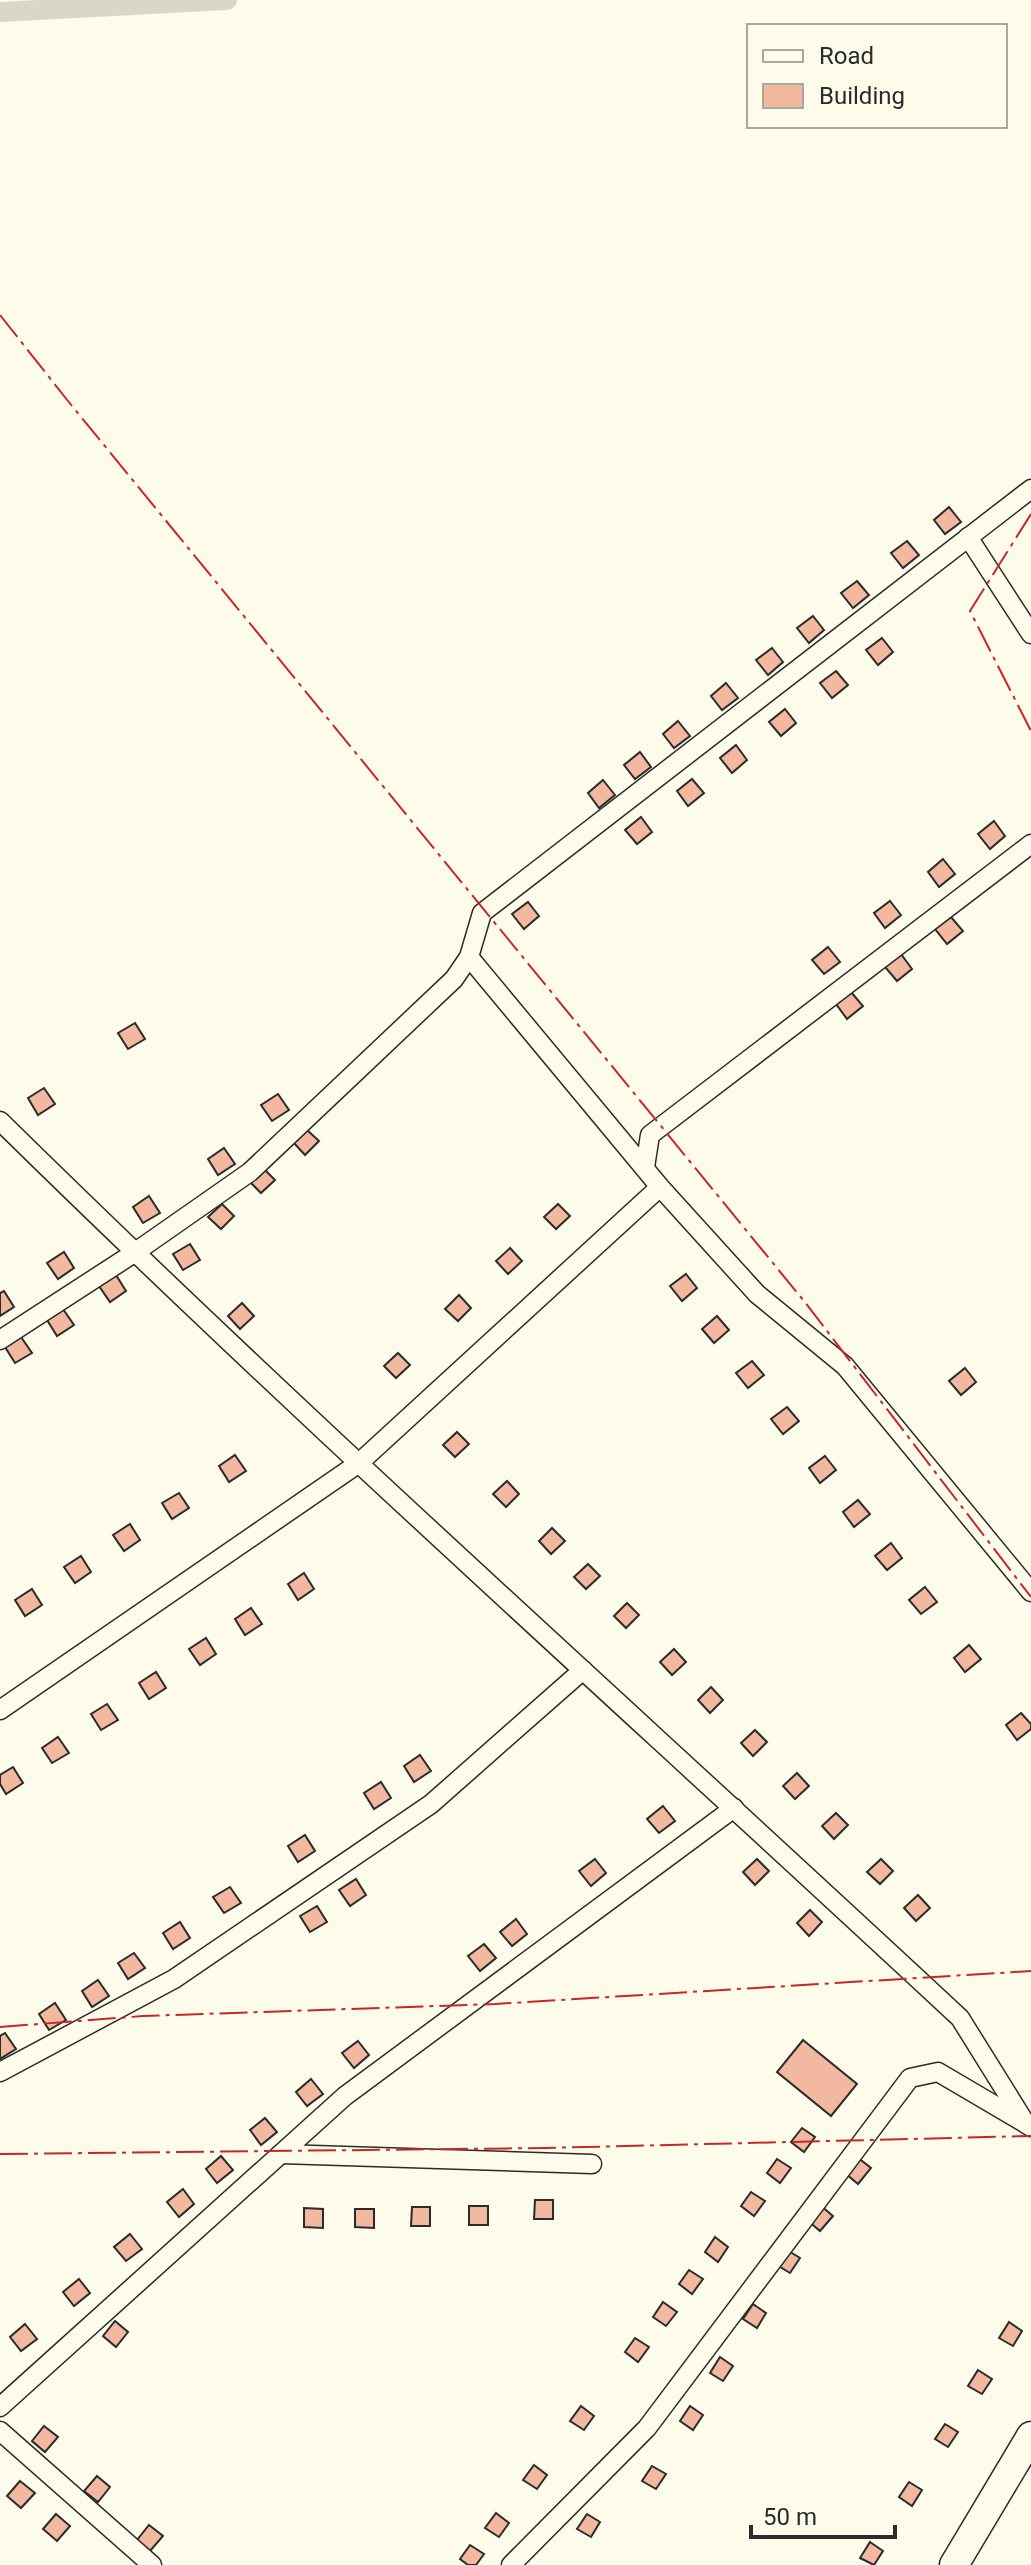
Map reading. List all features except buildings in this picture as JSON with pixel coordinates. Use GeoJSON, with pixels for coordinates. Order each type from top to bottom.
{"type":"FeatureCollection","features":[{"type":"Feature","properties":{"kind":"main road"},"geometry":{"type":"LineString","coordinates":[[954,2565],[1031,2436]]}},
{"type":"Feature","properties":{"kind":"street"},"geometry":{"type":"LineString","coordinates":[[0,1340],[134,1253],[250,1172],[454,979],[469,957],[482,913],[1031,489]]}},
{"type":"Feature","properties":{"kind":"street"},"geometry":{"type":"LineString","coordinates":[[968,537],[1031,634]]}},
{"type":"Feature","properties":{"kind":"street"},"geometry":{"type":"LineString","coordinates":[[645,1167],[650,1135],[1031,844]]}},
{"type":"Feature","properties":{"kind":"street"},"geometry":{"type":"LineString","coordinates":[[469,957],[660,1187],[757,1294],[845,1366],[1031,1592]]}},
{"type":"Feature","properties":{"kind":"street"},"geometry":{"type":"LineString","coordinates":[[0,1121],[134,1253],[960,2018],[1028,2126]]}},
{"type":"Feature","properties":{"kind":"street"},"geometry":{"type":"LineString","coordinates":[[0,1710],[359,1463],[660,1187]]}},
{"type":"Feature","properties":{"kind":"street"},"geometry":{"type":"LineString","coordinates":[[0,2072],[174,1979],[431,1804],[583,1670]]}},
{"type":"Feature","properties":{"kind":"street"},"geometry":{"type":"LineString","coordinates":[[0,2407],[345,2096],[734,1808]]}},
{"type":"Feature","properties":{"kind":"street"},"geometry":{"type":"LineString","coordinates":[[511,2565],[647,2428],[910,2078],[938,2072],[1028,2126]]}},
{"type":"Feature","properties":{"kind":"street"},"geometry":{"type":"LineString","coordinates":[[281,2154],[592,2164]]}},
{"type":"Feature","properties":{"kind":"street"},"geometry":{"type":"LineString","coordinates":[[0,2431],[152,2565]]}},
{"type":"Feature","properties":{"kind":"waterway"},"geometry":{"type":"LineString","coordinates":[[0,12],[227,0]]}},
{"type":"Feature","properties":{"kind":"power"},"geometry":{"type":"LineString","coordinates":[[0,315],[804,1301],[1031,1597]]}},
{"type":"Feature","properties":{"kind":"power"},"geometry":{"type":"LineString","coordinates":[[1031,514],[970,611],[1031,731]]}},
{"type":"Feature","properties":{"kind":"power"},"geometry":{"type":"LineString","coordinates":[[0,2027],[143,2016],[495,2004],[1031,1971]]}},
{"type":"Feature","properties":{"kind":"power"},"geometry":{"type":"LineString","coordinates":[[0,2154],[545,2148],[1031,2136]]}}]}
